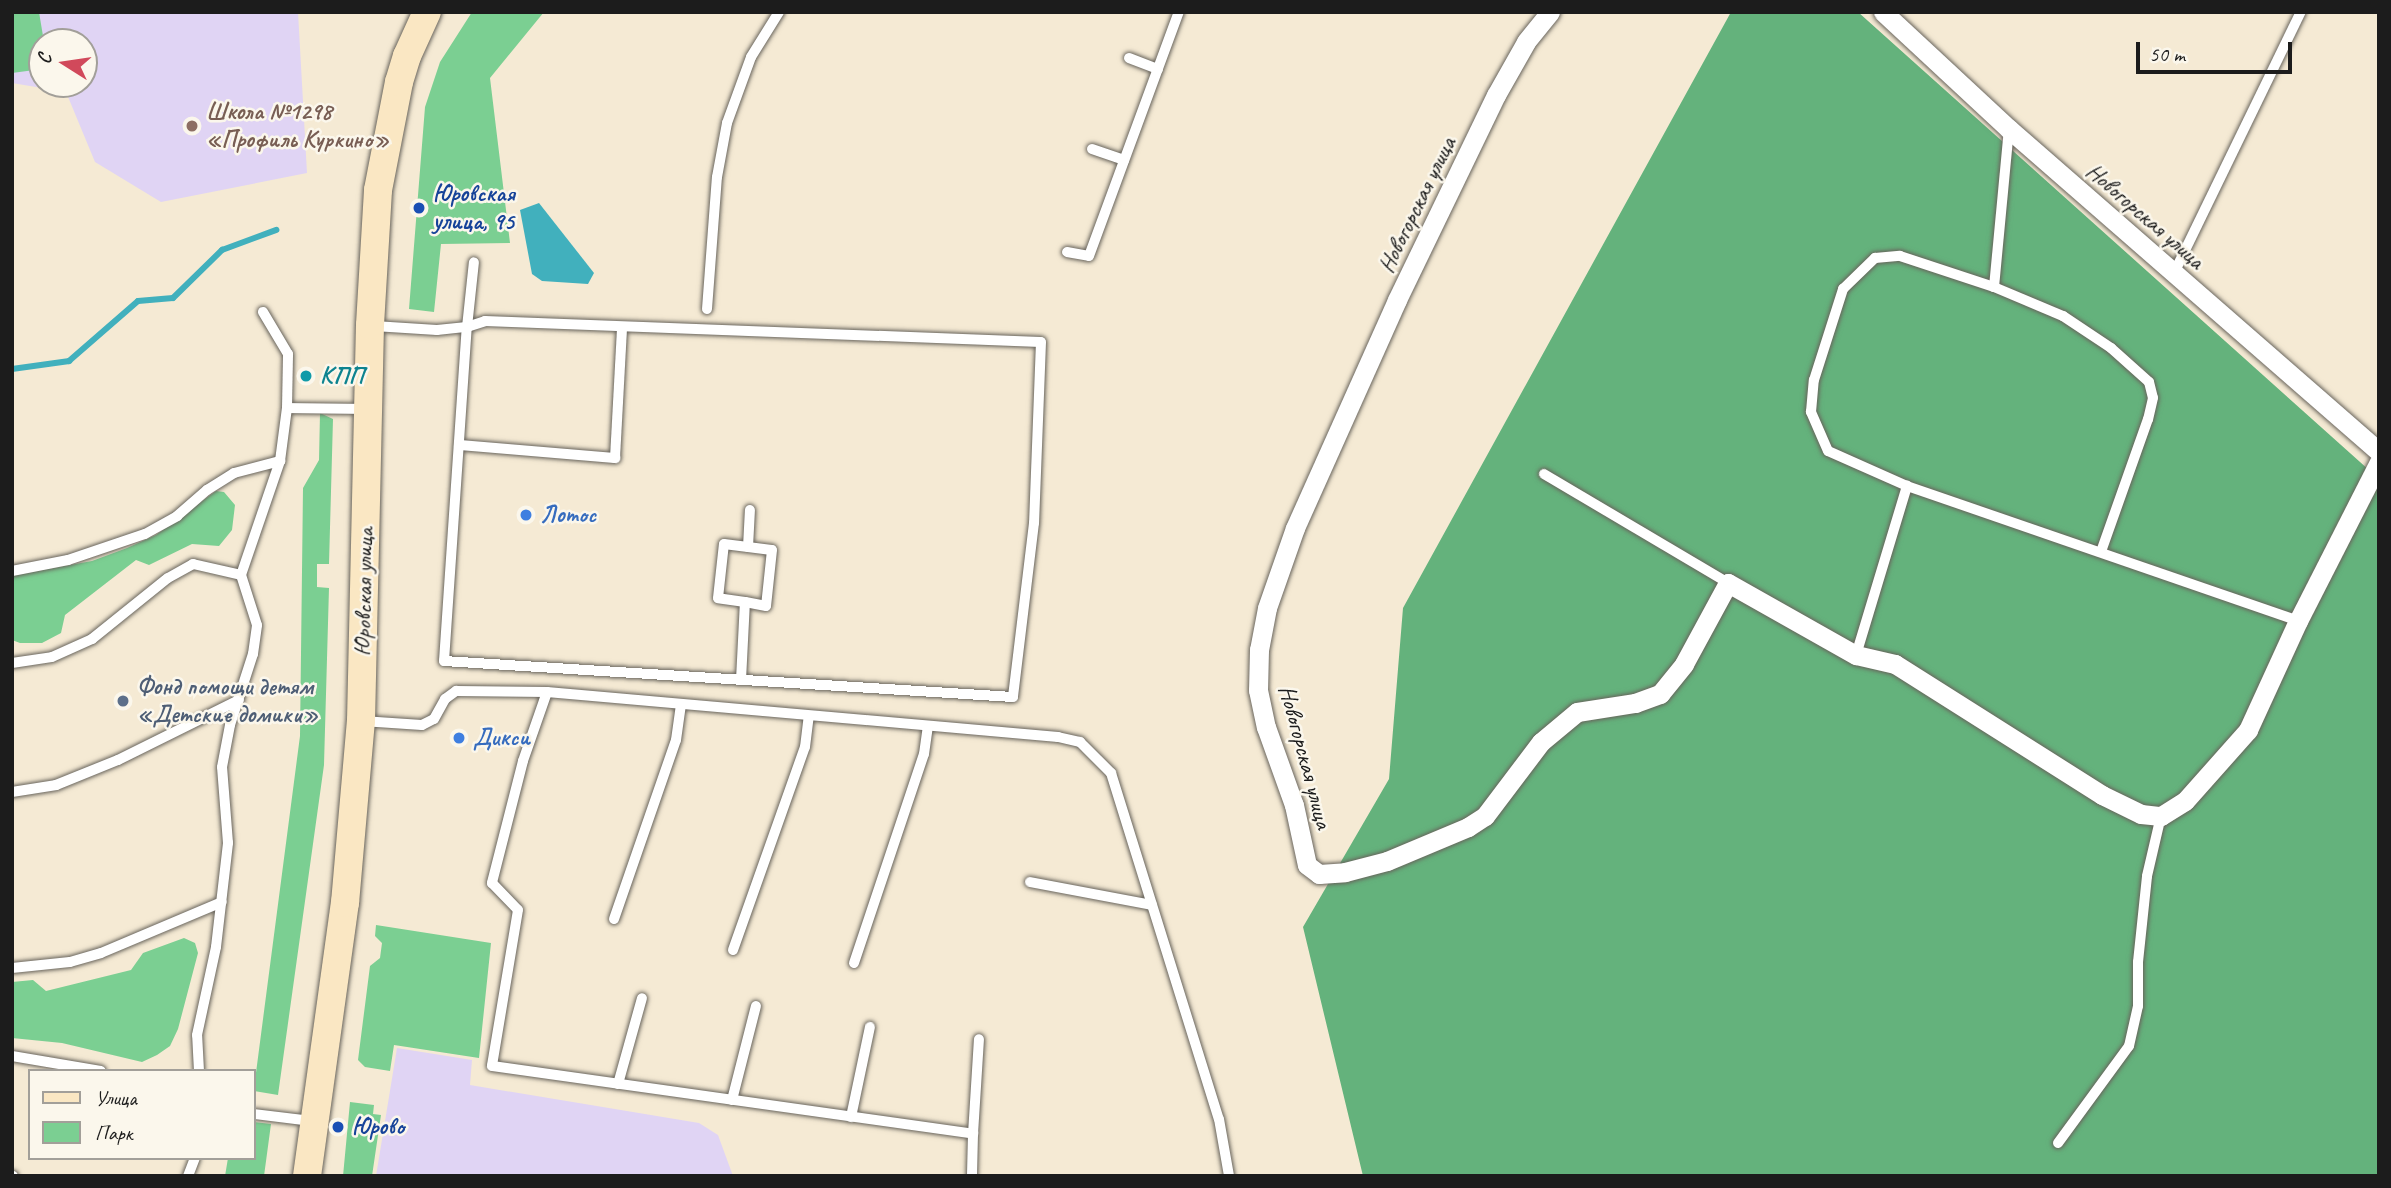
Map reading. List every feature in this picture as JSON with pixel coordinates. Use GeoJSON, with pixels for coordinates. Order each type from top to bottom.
{"type":"FeatureCollection","features":[{"type":"Feature","properties":{"kind":"street","name":"Юровская улица"},"geometry":{"type":"LineString","coordinates":[[307,1176],[345,903],[361,721],[370,325],[382,158],[407,56],[426,12]]}},
{"type":"Feature","properties":{"kind":"street","name":"Новогорская улица"},"geometry":{"type":"LineString","coordinates":[[1550,12],[1526,43],[1496,95],[1392,312],[1295,528],[1267,608],[1259,650],[1258,690],[1266,727],[1294,805],[1307,865],[1319,874],[1345,873],[1420,848],[1485,816],[1541,742],[1577,712],[1635,703],[1660,694],[1684,664],[1728,583]]}},
{"type":"Feature","properties":{"kind":"street","name":"Новогорская улица"},"geometry":{"type":"LineString","coordinates":[[1883,12],[2009,129],[2379,452]]}},
{"type":"Feature","properties":{"kind":"street"},"geometry":{"type":"LineString","coordinates":[[1728,583],[1856,655],[1895,664],[2102,795],[2140,814],[2161,816],[2185,801],[2248,730],[2298,621],[2379,462]]}},
{"type":"Feature","properties":{"kind":"lane"},"geometry":{"type":"LineString","coordinates":[[707,309],[717,177],[727,123],[751,57],[779,12]]}},
{"type":"Feature","properties":{"kind":"lane"},"geometry":{"type":"LineString","coordinates":[[1067,252],[1089,256],[1179,12]]}},
{"type":"Feature","properties":{"kind":"lane"},"geometry":{"type":"LineString","coordinates":[[2174,273],[2301,12]]}},
{"type":"Feature","properties":{"kind":"lane"},"geometry":{"type":"LineString","coordinates":[[1129,58],[1158,69]]}},
{"type":"Feature","properties":{"kind":"lane"},"geometry":{"type":"LineString","coordinates":[[1994,288],[2009,129]]}},
{"type":"Feature","properties":{"kind":"lane"},"geometry":{"type":"LineString","coordinates":[[1092,149],[1125,160]]}},
{"type":"Feature","properties":{"kind":"lane"},"geometry":{"type":"LineString","coordinates":[[2101,552],[2148,419],[2153,398],[2149,382],[2111,348],[2063,316],[1994,288],[1900,256],[1875,258],[1843,289],[1814,380],[1811,412],[1828,451],[1907,486],[2298,621]]}},
{"type":"Feature","properties":{"kind":"lane"},"geometry":{"type":"LineString","coordinates":[[370,325],[437,330],[467,327],[485,321],[1041,342],[1034,523],[1013,697],[444,661],[467,327],[474,262]]}},
{"type":"Feature","properties":{"kind":"lane"},"geometry":{"type":"LineString","coordinates":[[200,1069],[197,1035],[222,902],[228,844],[222,767],[253,654],[257,625],[241,575],[280,461],[287,408],[288,354],[263,312]]}},
{"type":"Feature","properties":{"kind":"lane"},"geometry":{"type":"LineString","coordinates":[[459,445],[615,458],[622,327]]}},
{"type":"Feature","properties":{"kind":"lane"},"geometry":{"type":"LineString","coordinates":[[287,408],[369,409]]}},
{"type":"Feature","properties":{"kind":"lane"},"geometry":{"type":"LineString","coordinates":[[12,571],[68,560],[145,534],[177,516],[207,490],[234,473],[280,461]]}},
{"type":"Feature","properties":{"kind":"lane"},"geometry":{"type":"LineString","coordinates":[[1544,474],[1728,583]]}},
{"type":"Feature","properties":{"kind":"lane"},"geometry":{"type":"LineString","coordinates":[[1856,655],[1907,486]]}},
{"type":"Feature","properties":{"kind":"lane"},"geometry":{"type":"LineString","coordinates":[[748,547],[750,510]]}},
{"type":"Feature","properties":{"kind":"lane"},"geometry":{"type":"LineString","coordinates":[[724,544],[772,550],[766,606],[745,602],[718,598],[724,544]]}},
{"type":"Feature","properties":{"kind":"lane"},"geometry":{"type":"LineString","coordinates":[[13,665],[52,657],[92,639],[168,578],[193,564],[241,575]]}},
{"type":"Feature","properties":{"kind":"lane"},"geometry":{"type":"LineString","coordinates":[[741,680],[745,602]]}},
{"type":"Feature","properties":{"kind":"lane"},"geometry":{"type":"LineString","coordinates":[[361,721],[422,725],[434,719],[445,699],[456,691],[547,692],[1080,741],[1111,773],[1219,1119],[1228,1176]]}},
{"type":"Feature","properties":{"kind":"lane"},"geometry":{"type":"LineString","coordinates":[[547,692],[523,761],[492,883],[518,910],[492,1066],[973,1134]]}},
{"type":"Feature","properties":{"kind":"lane"},"geometry":{"type":"LineString","coordinates":[[12,792],[56,785],[106,765],[239,700]]}},
{"type":"Feature","properties":{"kind":"lane"},"geometry":{"type":"LineString","coordinates":[[614,919],[676,740],[681,704]]}},
{"type":"Feature","properties":{"kind":"lane"},"geometry":{"type":"LineString","coordinates":[[733,950],[805,747],[809,716]]}},
{"type":"Feature","properties":{"kind":"lane"},"geometry":{"type":"LineString","coordinates":[[854,963],[924,754],[928,726]]}},
{"type":"Feature","properties":{"kind":"lane"},"geometry":{"type":"LineString","coordinates":[[2058,1143],[2129,1046],[2138,1006],[2138,962],[2147,876],[2161,816]]}},
{"type":"Feature","properties":{"kind":"lane"},"geometry":{"type":"LineString","coordinates":[[1030,882],[1152,905]]}},
{"type":"Feature","properties":{"kind":"lane"},"geometry":{"type":"LineString","coordinates":[[12,968],[70,962],[101,954],[222,902]]}},
{"type":"Feature","properties":{"kind":"lane"},"geometry":{"type":"LineString","coordinates":[[618,1084],[642,998]]}},
{"type":"Feature","properties":{"kind":"lane"},"geometry":{"type":"LineString","coordinates":[[732,1100],[756,1006]]}},
{"type":"Feature","properties":{"kind":"lane"},"geometry":{"type":"LineString","coordinates":[[851,1117],[870,1027]]}},
{"type":"Feature","properties":{"kind":"lane"},"geometry":{"type":"LineString","coordinates":[[972,1176],[979,1039]]}},
{"type":"Feature","properties":{"kind":"lane"},"geometry":{"type":"LineString","coordinates":[[12,1056],[89,1069]]}},
{"type":"Feature","properties":{"kind":"lane"},"geometry":{"type":"LineString","coordinates":[[256,1114],[315,1121]]}},
{"type":"Feature","properties":{"kind":"shaded area","name":"Школа №1298 «Профиль Куркино»"},"geometry":{"type":"Polygon","coordinates":[[[12,12],[298,12],[307,173],[161,202],[95,162],[68,98],[98,98],[98,28],[28,28],[28,86],[12,83],[12,12]]]}},
{"type":"Feature","properties":{"kind":"shaded area"},"geometry":{"type":"Polygon","coordinates":[[[397,1048],[472,1060],[470,1085],[699,1123],[718,1135],[733,1176],[376,1176],[397,1048]]]}},
{"type":"Feature","properties":{"kind":"green space"},"geometry":{"type":"Polygon","coordinates":[[[12,12],[39,12],[42,28],[28,28],[28,71],[12,73],[12,12]]]}},
{"type":"Feature","properties":{"kind":"green space"},"geometry":{"type":"Polygon","coordinates":[[[472,12],[544,12],[490,78],[510,243],[441,244],[434,312],[409,309],[425,107],[440,62],[472,12]]]}},
{"type":"Feature","properties":{"kind":"green space"},"geometry":{"type":"Polygon","coordinates":[[[1731,12],[1858,12],[2379,479],[2379,1176],[1363,1176],[1303,927],[1389,779],[1403,608],[1731,12]]]}},
{"type":"Feature","properties":{"kind":"green space"},"geometry":{"type":"Polygon","coordinates":[[[320,413],[333,419],[329,564],[317,564],[317,587],[329,588],[324,765],[278,1095],[256,1091],[256,1073],[300,736],[303,488],[319,460],[320,413]]]}},
{"type":"Feature","properties":{"kind":"green space"},"geometry":{"type":"Polygon","coordinates":[[[216,491],[224,492],[235,505],[232,530],[219,546],[192,544],[149,565],[136,560],[65,615],[61,633],[42,643],[20,643],[12,640],[12,577],[92,561],[127,548],[156,535],[216,491]]]}},
{"type":"Feature","properties":{"kind":"green space"},"geometry":{"type":"Polygon","coordinates":[[[376,925],[491,943],[479,1058],[394,1045],[390,1071],[365,1067],[358,1060],[370,966],[380,958],[382,943],[375,936],[376,925]]]}},
{"type":"Feature","properties":{"kind":"green space"},"geometry":{"type":"Polygon","coordinates":[[[184,938],[195,943],[198,953],[178,1029],[170,1046],[157,1055],[142,1062],[62,1043],[12,1038],[12,982],[33,980],[46,991],[131,970],[143,953],[184,938]]]}},
{"type":"Feature","properties":{"kind":"green space"},"geometry":{"type":"Polygon","coordinates":[[[350,1102],[374,1105],[373,1114],[381,1115],[372,1176],[343,1176],[350,1102]]]}},
{"type":"Feature","properties":{"kind":"green space"},"geometry":{"type":"Polygon","coordinates":[[[256,1122],[271,1124],[264,1176],[225,1176],[228,1160],[256,1160],[256,1122]]]}},
{"type":"Feature","properties":{"kind":"water"},"geometry":{"type":"Polygon","coordinates":[[[539,203],[594,273],[588,284],[542,281],[532,274],[520,210],[539,203]]]}},
{"type":"Feature","properties":{"kind":"waterway"},"geometry":{"type":"LineString","coordinates":[[12,369],[69,361],[138,301],[173,298],[222,250],[276,230]]}},
{"type":"Feature","properties":{"kind":"place","name":"Школа №1298 «Профиль Куркино»"},"geometry":{"type":"Point","coordinates":[192,126]}},
{"type":"Feature","properties":{"kind":"place","name":"Юровская улица, 95"},"geometry":{"type":"Point","coordinates":[419,208]}},
{"type":"Feature","properties":{"kind":"place","name":"КПП"},"geometry":{"type":"Point","coordinates":[306,376]}},
{"type":"Feature","properties":{"kind":"place","name":"Лотос"},"geometry":{"type":"Point","coordinates":[526,515]}},
{"type":"Feature","properties":{"kind":"place","name":"Фонд помощи детям «Детские домики»"},"geometry":{"type":"Point","coordinates":[123,701]}},
{"type":"Feature","properties":{"kind":"place","name":"Дикси"},"geometry":{"type":"Point","coordinates":[459,738]}},
{"type":"Feature","properties":{"kind":"place","name":"Юрово"},"geometry":{"type":"Point","coordinates":[338,1127]}}]}
